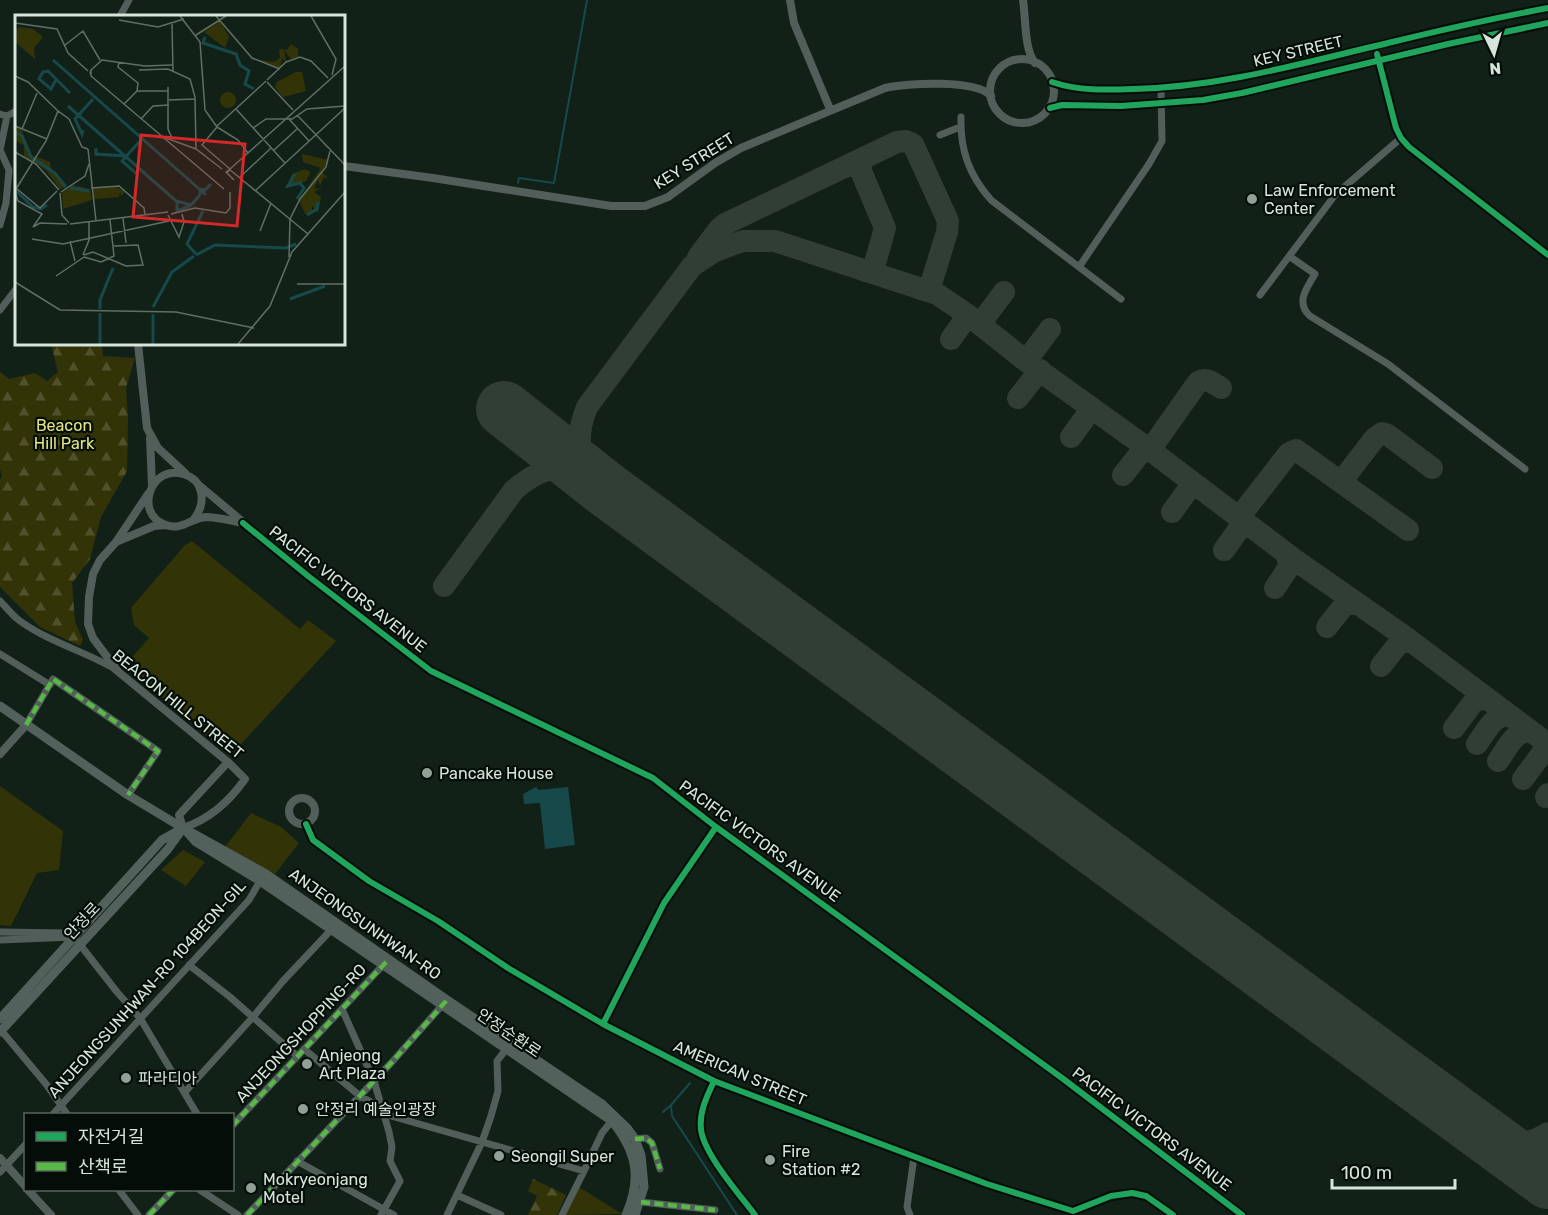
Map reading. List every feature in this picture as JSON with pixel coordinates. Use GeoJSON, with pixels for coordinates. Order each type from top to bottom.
{"type":"FeatureCollection","features":[{"type":"Feature","properties":{"kind":"main road","name":"KEY STREET"},"geometry":{"type":"LineString","coordinates":[[1052,82],[1070,88],[1117,90],[1161,89],[1239,79],[1489,19],[1548,8]]}},
{"type":"Feature","properties":{"kind":"main road","name":"KEY STREET"},"geometry":{"type":"LineString","coordinates":[[1050,108],[1062,105],[1162,104],[1203,100],[1548,23]]}},
{"type":"Feature","properties":{"kind":"main road"},"geometry":{"type":"LineString","coordinates":[[1375,46],[1396,128],[1401,138],[1409,147],[1548,255]]}},
{"type":"Feature","properties":{"kind":"main road","name":"PACIFIC VICTORS AVENUE"},"geometry":{"type":"LineString","coordinates":[[243,523],[431,671],[653,778],[1062,1078],[1242,1215]]}},
{"type":"Feature","properties":{"kind":"main road","name":"ANJEONGSUNHWAN-RO"},"geometry":{"type":"LineString","coordinates":[[0,706],[128,795],[266,874],[386,962],[508,1046],[602,1104],[635,1139],[641,1155],[644,1187],[635,1215]]}},
{"type":"Feature","properties":{"kind":"main road"},"geometry":{"type":"LineString","coordinates":[[0,1019],[77,938],[162,840],[183,828],[196,842],[260,881],[331,930],[386,962]]}},
{"type":"Feature","properties":{"kind":"main road","name":"안정로"},"geometry":{"type":"LineString","coordinates":[[1,1030],[77,938]]}},
{"type":"Feature","properties":{"kind":"main road"},"geometry":{"type":"LineString","coordinates":[[614,1119],[634,1163],[636,1186],[626,1215]]}},
{"type":"Feature","properties":{"kind":"street"},"geometry":{"type":"LineString","coordinates":[[121,15],[129,0]]}},
{"type":"Feature","properties":{"kind":"street"},"geometry":{"type":"LineString","coordinates":[[790,0],[794,23],[830,109]]}},
{"type":"Feature","properties":{"kind":"street"},"geometry":{"type":"LineString","coordinates":[[992,82],[991,96],[994,106],[1001,115],[1016,122],[1035,120],[1050,108],[1054,95],[1052,82],[1046,70],[1035,63],[1028,53],[1023,0]]}},
{"type":"Feature","properties":{"kind":"street"},"geometry":{"type":"LineString","coordinates":[[991,96],[980,88],[992,82],[1002,68],[1017,60],[1027,47]]}},
{"type":"Feature","properties":{"kind":"street"},"geometry":{"type":"LineString","coordinates":[[1017,60],[1035,63]]}},
{"type":"Feature","properties":{"kind":"street","name":"KEY STREET"},"geometry":{"type":"LineString","coordinates":[[345,166],[611,206],[645,206],[669,197],[715,163],[741,148],[885,88],[902,84],[935,84],[980,88]]}},
{"type":"Feature","properties":{"kind":"street"},"geometry":{"type":"LineString","coordinates":[[1079,267],[1162,141],[1161,89]]}},
{"type":"Feature","properties":{"kind":"street"},"geometry":{"type":"LineString","coordinates":[[0,225],[6,202],[9,170],[0,150],[3,115]]}},
{"type":"Feature","properties":{"kind":"street"},"geometry":{"type":"LineString","coordinates":[[961,117],[961,144],[965,158],[980,188],[991,200],[1121,299]]}},
{"type":"Feature","properties":{"kind":"street"},"geometry":{"type":"LineString","coordinates":[[940,135],[960,127]]}},
{"type":"Feature","properties":{"kind":"street"},"geometry":{"type":"LineString","coordinates":[[1260,295],[1335,195],[1401,138]]}},
{"type":"Feature","properties":{"kind":"street"},"geometry":{"type":"LineString","coordinates":[[1289,256],[1316,274],[1302,302],[1303,309],[1310,316],[1388,364],[1525,469]]}},
{"type":"Feature","properties":{"kind":"street"},"geometry":{"type":"LineString","coordinates":[[0,310],[15,291]]}},
{"type":"Feature","properties":{"kind":"street"},"geometry":{"type":"LineString","coordinates":[[138,345],[150,438],[148,501],[151,513],[166,525]]}},
{"type":"Feature","properties":{"kind":"street"},"geometry":{"type":"LineString","coordinates":[[150,438],[187,475],[243,523]]}},
{"type":"Feature","properties":{"kind":"street"},"geometry":{"type":"LineString","coordinates":[[116,670],[93,638],[88,624],[87,614],[93,574],[100,560],[116,542],[150,490],[164,475],[176,472],[187,475]]}},
{"type":"Feature","properties":{"kind":"street"},"geometry":{"type":"LineString","coordinates":[[194,519],[199,513],[202,501],[197,483]]}},
{"type":"Feature","properties":{"kind":"street"},"geometry":{"type":"LineString","coordinates":[[116,542],[154,526],[181,526],[194,519],[207,517],[243,523]]}},
{"type":"Feature","properties":{"kind":"street","name":"BEACON HILL STREET"},"geometry":{"type":"LineString","coordinates":[[0,601],[18,620],[37,632],[64,646],[92,656],[116,670],[228,762],[245,779],[221,808],[193,825],[183,828]]}},
{"type":"Feature","properties":{"kind":"street"},"geometry":{"type":"LineString","coordinates":[[0,654],[50,685]]}},
{"type":"Feature","properties":{"kind":"street"},"geometry":{"type":"LineString","coordinates":[[0,754],[26,724],[53,679],[158,751],[128,795]]}},
{"type":"Feature","properties":{"kind":"street"},"geometry":{"type":"LineString","coordinates":[[183,828],[179,815],[228,762]]}},
{"type":"Feature","properties":{"kind":"street","name":"AMERICAN STREET"},"geometry":{"type":"LineString","coordinates":[[306,824],[313,840],[347,867],[438,921],[508,968],[603,1024],[714,1081],[987,1184],[1076,1213],[1111,1196],[1132,1193],[1146,1196],[1173,1215]]}},
{"type":"Feature","properties":{"kind":"street"},"geometry":{"type":"LineString","coordinates":[[603,1024],[664,903],[716,826]]}},
{"type":"Feature","properties":{"kind":"street","name":"ANJEONGSUNHWAN-RO 104BEON-GIL"},"geometry":{"type":"LineString","coordinates":[[54,1113],[249,900],[260,881]]}},
{"type":"Feature","properties":{"kind":"street"},"geometry":{"type":"LineString","coordinates":[[185,1092],[331,930]]}},
{"type":"Feature","properties":{"kind":"street"},"geometry":{"type":"LineString","coordinates":[[0,932],[77,938],[117,992],[140,1018],[196,1113]]}},
{"type":"Feature","properties":{"kind":"street"},"geometry":{"type":"LineString","coordinates":[[0,940],[77,938]]}},
{"type":"Feature","properties":{"kind":"street","name":"ANJEONGSHOPPING-RO"},"geometry":{"type":"LineString","coordinates":[[234,1124],[386,962]]}},
{"type":"Feature","properties":{"kind":"street"},"geometry":{"type":"LineString","coordinates":[[189,965],[297,1056]]}},
{"type":"Feature","properties":{"kind":"street"},"geometry":{"type":"LineString","coordinates":[[247,1215],[374,1081],[444,1002]]}},
{"type":"Feature","properties":{"kind":"street"},"geometry":{"type":"LineString","coordinates":[[342,1009],[374,1081],[392,1147],[390,1161],[400,1181],[383,1212]]}},
{"type":"Feature","properties":{"kind":"street"},"geometry":{"type":"LineString","coordinates":[[1,1030],[66,1113]]}},
{"type":"Feature","properties":{"kind":"street"},"geometry":{"type":"LineString","coordinates":[[447,1215],[482,1142],[498,1091],[497,1061],[508,1046]]}},
{"type":"Feature","properties":{"kind":"street"},"geometry":{"type":"LineString","coordinates":[[304,1049],[360,1096],[382,1108],[391,1116],[584,1171]]}},
{"type":"Feature","properties":{"kind":"street"},"geometry":{"type":"LineString","coordinates":[[714,1081],[702,1113],[702,1137],[711,1155],[755,1215]]}},
{"type":"Feature","properties":{"kind":"street"},"geometry":{"type":"LineString","coordinates":[[562,1215],[602,1133],[614,1119]]}},
{"type":"Feature","properties":{"kind":"street"},"geometry":{"type":"LineString","coordinates":[[635,1139],[646,1138],[652,1143],[660,1169]]}},
{"type":"Feature","properties":{"kind":"street"},"geometry":{"type":"LineString","coordinates":[[24,1146],[2,1165],[24,1185]]}},
{"type":"Feature","properties":{"kind":"street"},"geometry":{"type":"LineString","coordinates":[[910,1215],[907,1207],[914,1157]]}},
{"type":"Feature","properties":{"kind":"street"},"geometry":{"type":"LineString","coordinates":[[297,1161],[383,1212],[394,1215]]}},
{"type":"Feature","properties":{"kind":"street"},"geometry":{"type":"LineString","coordinates":[[30,1191],[51,1215]]}},
{"type":"Feature","properties":{"kind":"street"},"geometry":{"type":"LineString","coordinates":[[120,1191],[138,1215]]}},
{"type":"Feature","properties":{"kind":"street"},"geometry":{"type":"LineString","coordinates":[[149,1215],[172,1191]]}},
{"type":"Feature","properties":{"kind":"street"},"geometry":{"type":"LineString","coordinates":[[202,1191],[238,1215]]}},
{"type":"Feature","properties":{"kind":"street"},"geometry":{"type":"LineString","coordinates":[[457,1195],[501,1215]]}},
{"type":"Feature","properties":{"kind":"street"},"geometry":{"type":"LineString","coordinates":[[641,1202],[715,1210]]}},
{"type":"Feature","properties":{"kind":"green space","name":"Beacon Hill Park"},"geometry":{"type":"Polygon","coordinates":[[[51,345],[102,345],[103,356],[135,358],[126,388],[127,471],[101,517],[90,559],[72,583],[75,622],[83,640],[80,646],[40,627],[0,587],[0,480],[2,475],[0,469],[0,372],[9,379],[35,373],[47,381],[58,372],[51,345]]]}},
{"type":"Feature","properties":{"kind":"green space"},"geometry":{"type":"Polygon","coordinates":[[[192,541],[300,629],[308,620],[336,641],[230,756],[125,665],[149,638],[134,625],[131,608],[185,545],[192,541]]]}},
{"type":"Feature","properties":{"kind":"green space"},"geometry":{"type":"Polygon","coordinates":[[[0,786],[63,831],[59,870],[37,873],[11,926],[0,925],[0,786]]]}},
{"type":"Feature","properties":{"kind":"green space"},"geometry":{"type":"Polygon","coordinates":[[[251,813],[281,827],[299,843],[275,874],[225,847],[251,813]]]}},
{"type":"Feature","properties":{"kind":"green space"},"geometry":{"type":"Polygon","coordinates":[[[183,850],[205,862],[186,886],[161,870],[183,850]]]}},
{"type":"Feature","properties":{"kind":"green space"},"geometry":{"type":"Polygon","coordinates":[[[533,1179],[566,1195],[557,1215],[528,1215],[537,1196],[528,1191],[533,1179]]]}},
{"type":"Feature","properties":{"kind":"green space"},"geometry":{"type":"Polygon","coordinates":[[[579,1187],[622,1214],[565,1215],[579,1187]]]}},
{"type":"Feature","properties":{"kind":"water"},"geometry":{"type":"Polygon","coordinates":[[[536,787],[539,790],[568,787],[575,845],[545,849],[540,803],[524,804],[523,794],[536,787]]]}},
{"type":"Feature","properties":{"kind":"waterway"},"geometry":{"type":"LineString","coordinates":[[518,183],[519,178],[554,183],[587,0]]}},
{"type":"Feature","properties":{"kind":"waterway"},"geometry":{"type":"LineString","coordinates":[[663,1112],[690,1083]]}},
{"type":"Feature","properties":{"kind":"waterway"},"geometry":{"type":"LineString","coordinates":[[671,1105],[672,1116],[737,1215]]}},
{"type":"Feature","properties":{"kind":"taxiway"},"geometry":{"type":"LineString","coordinates":[[698,257],[725,224],[897,142],[906,141],[913,144],[948,221],[947,232],[931,284],[921,289]]}},
{"type":"Feature","properties":{"kind":"taxiway"},"geometry":{"type":"LineString","coordinates":[[864,158],[861,171],[885,228],[874,266],[865,271]]}},
{"type":"Feature","properties":{"kind":"taxiway"},"geometry":{"type":"LineString","coordinates":[[607,490],[585,462],[582,452],[580,432],[587,407],[692,266],[713,252],[744,241],[775,241],[937,294],[1150,450],[1295,560],[1404,636],[1548,744]]}},
{"type":"Feature","properties":{"kind":"taxiway"},"geometry":{"type":"LineString","coordinates":[[980,324],[1004,292]]}},
{"type":"Feature","properties":{"kind":"taxiway"},"geometry":{"type":"LineString","coordinates":[[951,339],[968,315]]}},
{"type":"Feature","properties":{"kind":"taxiway"},"geometry":{"type":"LineString","coordinates":[[1026,361],[1050,329]]}},
{"type":"Feature","properties":{"kind":"taxiway"},"geometry":{"type":"LineString","coordinates":[[1018,398],[1040,370]]}},
{"type":"Feature","properties":{"kind":"taxiway"},"geometry":{"type":"LineString","coordinates":[[1150,450],[1198,382],[1207,380],[1221,388]]}},
{"type":"Feature","properties":{"kind":"taxiway"},"geometry":{"type":"LineString","coordinates":[[1071,437],[1092,408]]}},
{"type":"Feature","properties":{"kind":"taxiway"},"geometry":{"type":"LineString","coordinates":[[1341,482],[1374,439],[1382,433],[1388,435],[1432,468]]}},
{"type":"Feature","properties":{"kind":"taxiway"},"geometry":{"type":"LineString","coordinates":[[1123,475],[1145,447]]}},
{"type":"Feature","properties":{"kind":"taxiway"},"geometry":{"type":"LineString","coordinates":[[1235,514],[1244,511],[1289,453],[1296,450],[1408,530]]}},
{"type":"Feature","properties":{"kind":"taxiway"},"geometry":{"type":"LineString","coordinates":[[444,586],[514,490],[525,481],[546,471],[565,469],[599,484]]}},
{"type":"Feature","properties":{"kind":"taxiway"},"geometry":{"type":"LineString","coordinates":[[1172,512],[1193,483]]}},
{"type":"Feature","properties":{"kind":"taxiway"},"geometry":{"type":"LineString","coordinates":[[1224,550],[1244,522]]}},
{"type":"Feature","properties":{"kind":"taxiway"},"geometry":{"type":"LineString","coordinates":[[1275,588],[1289,567],[1287,554]]}},
{"type":"Feature","properties":{"kind":"taxiway"},"geometry":{"type":"LineString","coordinates":[[1327,627],[1345,604],[1358,604]]}},
{"type":"Feature","properties":{"kind":"taxiway"},"geometry":{"type":"LineString","coordinates":[[1381,666],[1400,642],[1412,642]]}},
{"type":"Feature","properties":{"kind":"taxiway"},"geometry":{"type":"LineString","coordinates":[[1454,728],[1475,700],[1488,699]]}},
{"type":"Feature","properties":{"kind":"taxiway"},"geometry":{"type":"LineString","coordinates":[[1477,744],[1495,720],[1511,716]]}},
{"type":"Feature","properties":{"kind":"taxiway"},"geometry":{"type":"LineString","coordinates":[[1498,761],[1516,736],[1532,732]]}},
{"type":"Feature","properties":{"kind":"taxiway"},"geometry":{"type":"LineString","coordinates":[[1523,779],[1543,752],[1548,750]]}},
{"type":"Feature","properties":{"kind":"taxiway"},"geometry":{"type":"LineString","coordinates":[[1485,1134],[1517,1143],[1532,1141],[1548,1133]]}},
{"type":"Feature","properties":{"kind":"taxiway"},"geometry":{"type":"LineString","coordinates":[[1548,1144],[1548,1162]]}},
{"type":"Feature","properties":{"kind":"runway"},"geometry":{"type":"LineString","coordinates":[[504,409],[607,490],[1548,1181]]}},
{"type":"Feature","properties":{"kind":"marked path"},"geometry":{"type":"LineString","coordinates":[[26,725],[53,679],[158,751],[128,795]]}},
{"type":"Feature","properties":{"kind":"marked path"},"geometry":{"type":"LineString","coordinates":[[234,1124],[389,959]]}},
{"type":"Feature","properties":{"kind":"marked path"},"geometry":{"type":"LineString","coordinates":[[247,1215],[392,1062],[447,1000]]}},
{"type":"Feature","properties":{"kind":"marked path"},"geometry":{"type":"LineString","coordinates":[[635,1139],[646,1138],[652,1143],[660,1169]]}},
{"type":"Feature","properties":{"kind":"marked path"},"geometry":{"type":"LineString","coordinates":[[149,1215],[172,1191]]}},
{"type":"Feature","properties":{"kind":"marked path"},"geometry":{"type":"LineString","coordinates":[[641,1202],[715,1210]]}},
{"type":"Feature","properties":{"kind":"cycle path"},"geometry":{"type":"LineString","coordinates":[[1052,82],[1102,90],[1198,84],[1262,73],[1548,8]]}},
{"type":"Feature","properties":{"kind":"cycle path"},"geometry":{"type":"LineString","coordinates":[[1050,108],[1062,105],[1121,106],[1203,100],[1548,23]]}},
{"type":"Feature","properties":{"kind":"cycle path"},"geometry":{"type":"LineString","coordinates":[[1377,54],[1396,128],[1401,138],[1409,147],[1548,255]]}},
{"type":"Feature","properties":{"kind":"cycle path"},"geometry":{"type":"LineString","coordinates":[[243,523],[431,671],[653,778],[716,827],[1062,1078],[1242,1215]]}},
{"type":"Feature","properties":{"kind":"cycle path"},"geometry":{"type":"LineString","coordinates":[[306,824],[313,840],[369,881],[438,921],[508,968],[603,1024],[714,1081],[987,1184],[1073,1211],[1111,1196],[1132,1193],[1146,1196],[1173,1215]]}},
{"type":"Feature","properties":{"kind":"cycle path"},"geometry":{"type":"LineString","coordinates":[[603,1024],[664,903],[716,827]]}},
{"type":"Feature","properties":{"kind":"cycle path"},"geometry":{"type":"LineString","coordinates":[[714,1081],[701,1116],[703,1139],[723,1174],[755,1215]]}},
{"type":"Feature","properties":{"kind":"place","name":"Law Enforcement Center"},"geometry":{"type":"Point","coordinates":[1252,199]}},
{"type":"Feature","properties":{"kind":"place","name":"Pancake House"},"geometry":{"type":"Point","coordinates":[427,773]}},
{"type":"Feature","properties":{"kind":"place","name":"Anjeong Art Plaza"},"geometry":{"type":"Point","coordinates":[307,1064]}},
{"type":"Feature","properties":{"kind":"place","name":"파라디아"},"geometry":{"type":"Point","coordinates":[126,1078]}},
{"type":"Feature","properties":{"kind":"place","name":"안정리 예술인광장"},"geometry":{"type":"Point","coordinates":[303,1109]}},
{"type":"Feature","properties":{"kind":"place","name":"Seongil Super"},"geometry":{"type":"Point","coordinates":[499,1156]}},
{"type":"Feature","properties":{"kind":"place","name":"Fire Station #2"},"geometry":{"type":"Point","coordinates":[770,1160]}},
{"type":"Feature","properties":{"kind":"place","name":"Mokryeonjang Motel"},"geometry":{"type":"Point","coordinates":[251,1188]}}]}
